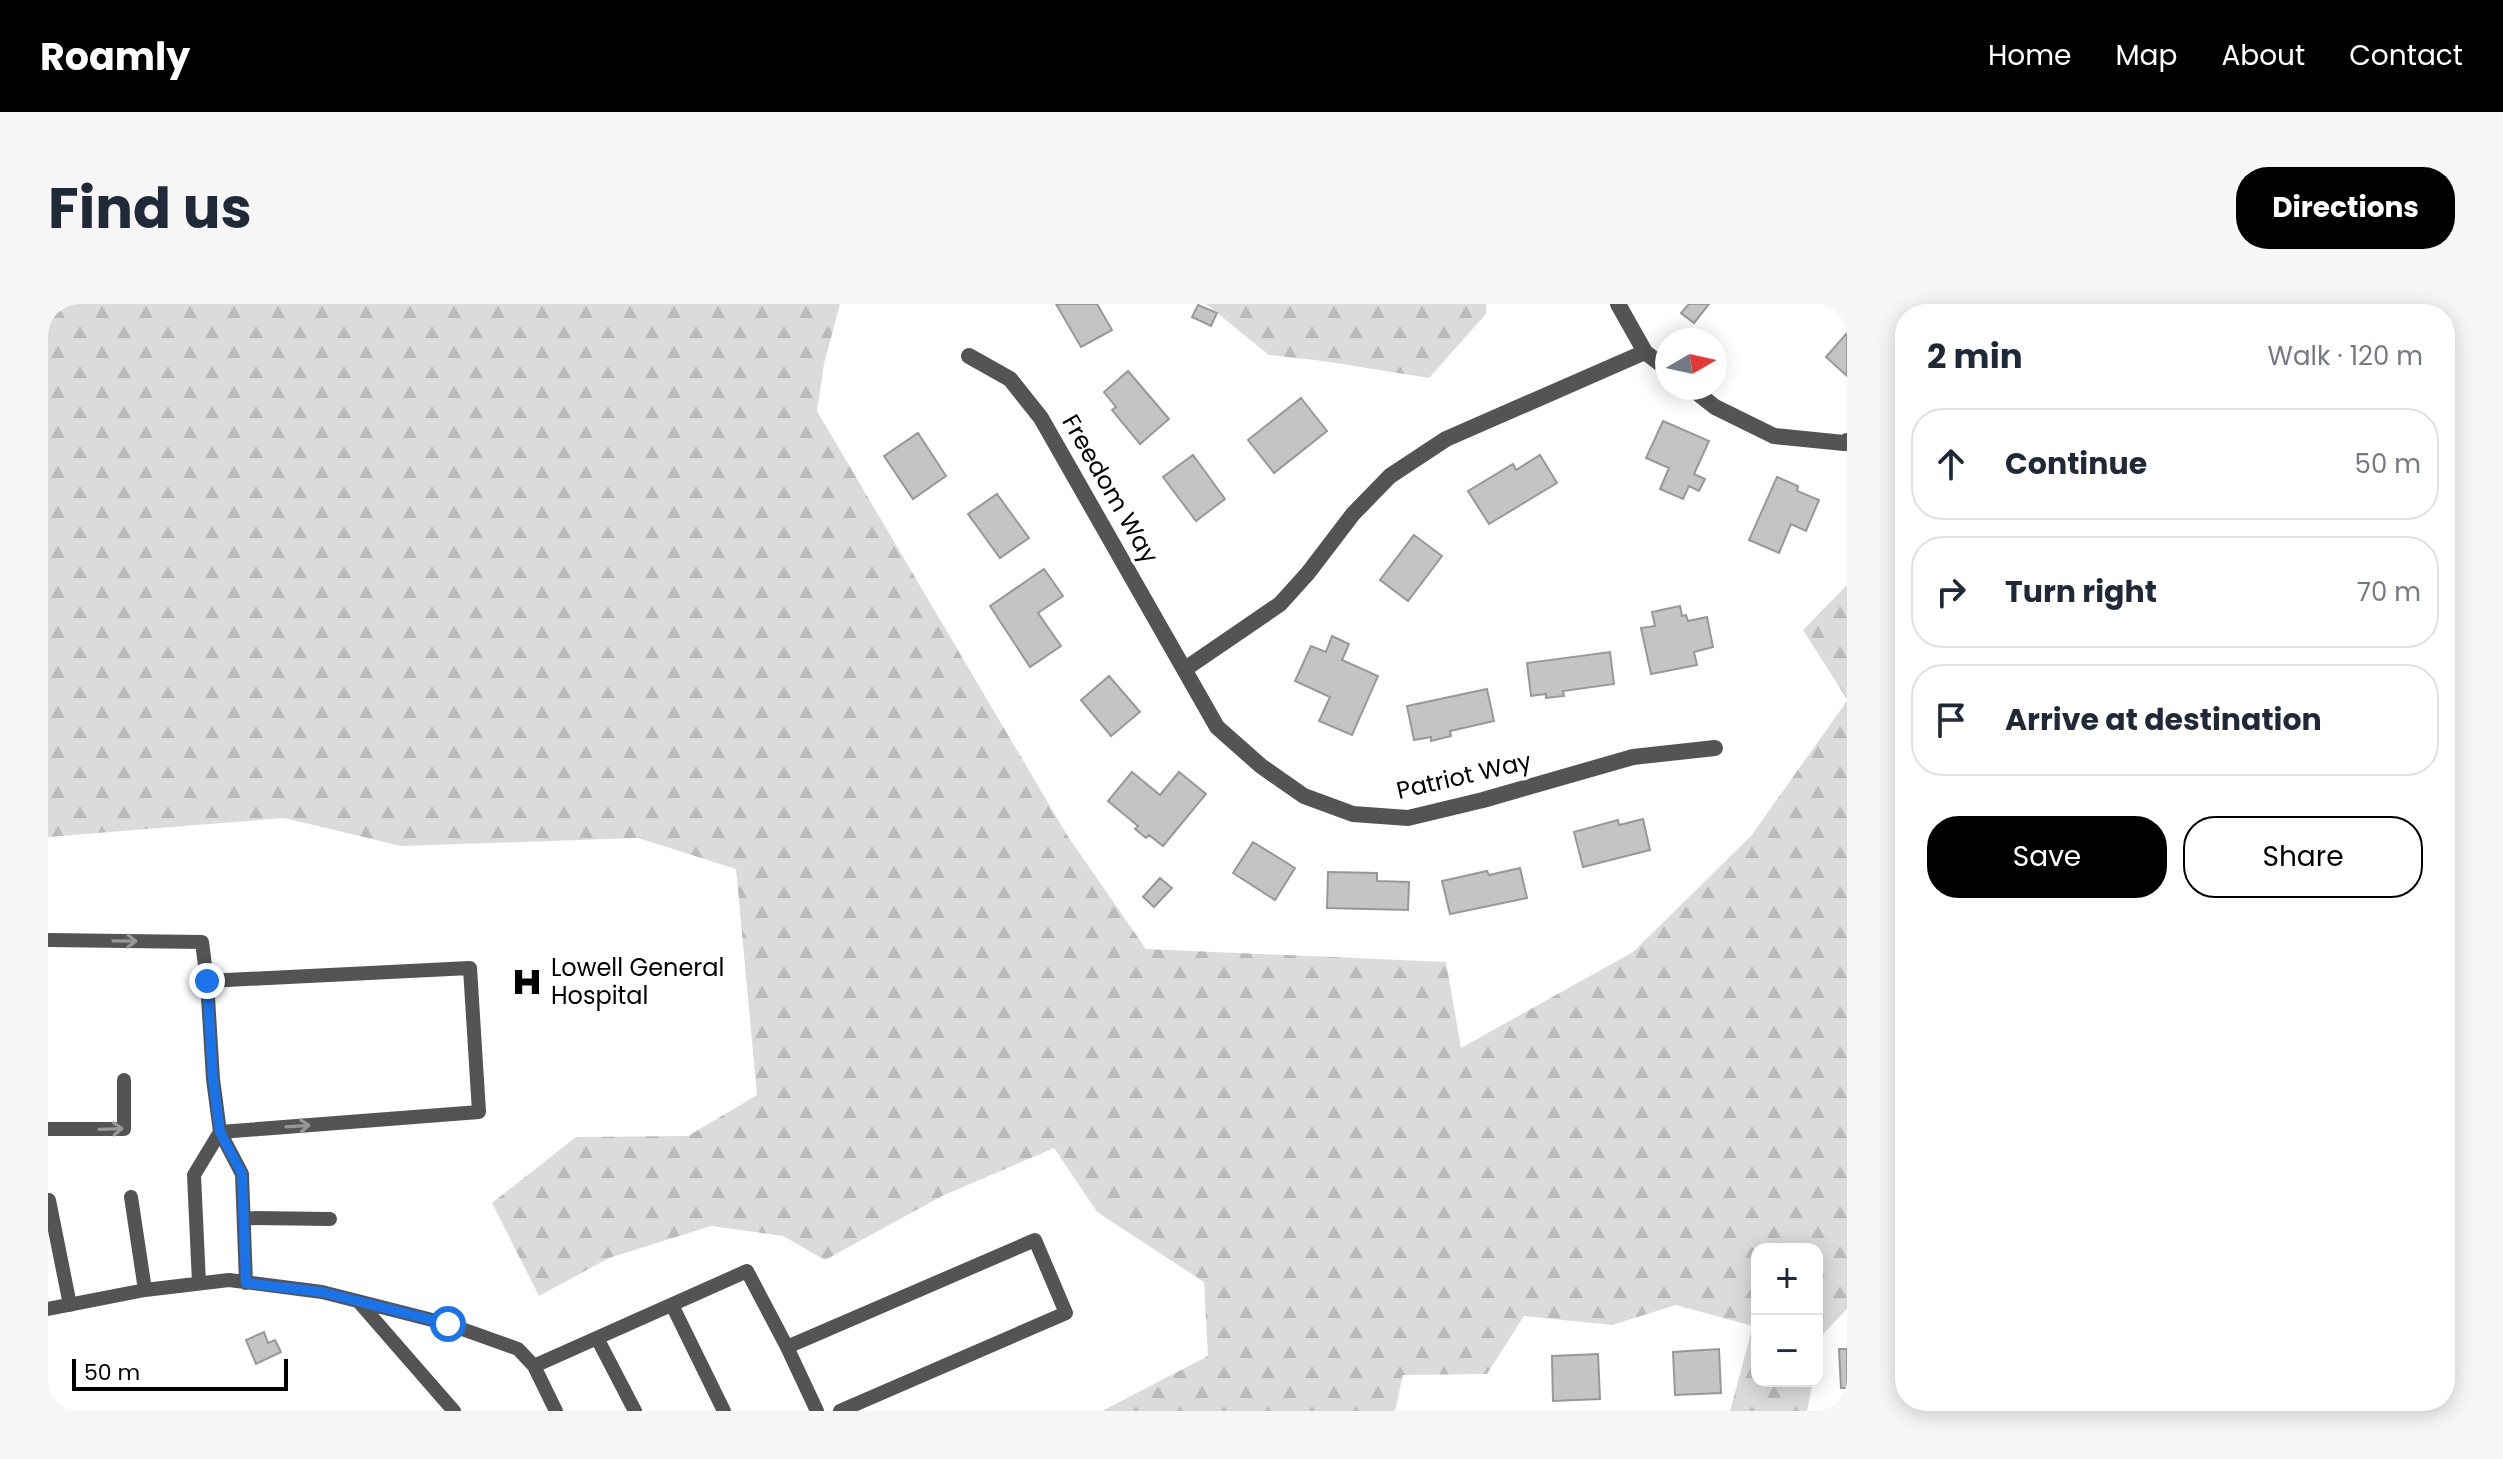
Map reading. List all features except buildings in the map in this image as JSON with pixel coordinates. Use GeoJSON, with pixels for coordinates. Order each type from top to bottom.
{"type":"FeatureCollection","features":[{"type":"Feature","properties":{"kind":"street"},"geometry":{"type":"LineString","coordinates":[[1618,304],[1645,352],[1655,360]]}},
{"type":"Feature","properties":{"kind":"street"},"geometry":{"type":"LineString","coordinates":[[1185,669],[1280,604],[1353,514],[1390,476],[1446,439],[1645,352]]}},
{"type":"Feature","properties":{"kind":"street","name":"Freedom Way"},"geometry":{"type":"LineString","coordinates":[[969,356],[1010,379],[1041,418],[1185,669]]}},
{"type":"Feature","properties":{"kind":"street"},"geometry":{"type":"LineString","coordinates":[[1706,400],[1774,436],[1847,441]]}},
{"type":"Feature","properties":{"kind":"street","name":"Patriot Way"},"geometry":{"type":"LineString","coordinates":[[1185,669],[1217,727],[1261,766],[1304,796],[1353,814],[1408,818],[1633,757],[1715,748]]}},
{"type":"Feature","properties":{"kind":"lane"},"geometry":{"type":"LineString","coordinates":[[48,940],[202,942],[220,1132],[242,1174],[246,1283]]}},
{"type":"Feature","properties":{"kind":"lane"},"geometry":{"type":"LineString","coordinates":[[207,981],[470,968],[479,1112],[220,1132]]}},
{"type":"Feature","properties":{"kind":"lane"},"geometry":{"type":"LineString","coordinates":[[48,1129],[124,1129],[124,1080]]}},
{"type":"Feature","properties":{"kind":"lane"},"geometry":{"type":"LineString","coordinates":[[199,1283],[194,1175],[220,1132]]}},
{"type":"Feature","properties":{"kind":"lane"},"geometry":{"type":"LineString","coordinates":[[131,1197],[145,1290]]}},
{"type":"Feature","properties":{"kind":"lane"},"geometry":{"type":"LineString","coordinates":[[49,1200],[70,1305]]}},
{"type":"Feature","properties":{"kind":"lane"},"geometry":{"type":"LineString","coordinates":[[244,1218],[330,1219]]}},
{"type":"Feature","properties":{"kind":"lane"},"geometry":{"type":"LineString","coordinates":[[787,1347],[1035,1240],[1066,1313],[840,1411]]}},
{"type":"Feature","properties":{"kind":"lane"},"geometry":{"type":"LineString","coordinates":[[534,1366],[747,1271],[817,1411]]}},
{"type":"Feature","properties":{"kind":"lane"},"geometry":{"type":"LineString","coordinates":[[48,1309],[145,1290],[229,1280],[322,1292],[448,1324],[518,1349],[534,1366],[556,1411]]}},
{"type":"Feature","properties":{"kind":"lane"},"geometry":{"type":"LineString","coordinates":[[358,1301],[454,1411]]}},
{"type":"Feature","properties":{"kind":"lane"},"geometry":{"type":"LineString","coordinates":[[672,1305],[724,1411]]}},
{"type":"Feature","properties":{"kind":"lane"},"geometry":{"type":"LineString","coordinates":[[597,1338],[635,1411]]}},
{"type":"Feature","properties":{"kind":"green space"},"geometry":{"type":"Polygon","coordinates":[[[48,304],[840,304],[824,364],[817,411],[1067,835],[1146,949],[1446,962],[1461,1048],[1633,952],[1751,836],[1847,701],[1847,1309],[1823,1334],[1823,1243],[1751,1243],[1751,1325],[1676,1305],[1612,1325],[1524,1316],[1487,1374],[1403,1375],[1395,1411],[1102,1411],[1208,1356],[1204,1282],[1097,1212],[1054,1148],[942,1196],[825,1260],[783,1236],[711,1226],[609,1258],[539,1296],[492,1203],[576,1137],[688,1136],[757,1095],[736,869],[638,838],[401,846],[284,818],[48,837],[48,304]]]}},
{"type":"Feature","properties":{"kind":"green space"},"geometry":{"type":"Polygon","coordinates":[[[1206,304],[1486,304],[1486,314],[1429,378],[1269,355],[1206,304]]]}},
{"type":"Feature","properties":{"kind":"green space"},"geometry":{"type":"Polygon","coordinates":[[[1847,585],[1847,699],[1803,630],[1847,585]]]}},
{"type":"Feature","properties":{"kind":"green space"},"geometry":{"type":"Polygon","coordinates":[[[1751,1333],[1751,1387],[1812,1387],[1807,1411],[1730,1411],[1751,1333]]]}},
{"type":"Feature","properties":{"kind":"place","name":"Lowell General Hospital"},"geometry":{"type":"Point","coordinates":[527,982]}},
{"type":"Feature","properties":{"kind":"route"},"geometry":{"type":"LineString","coordinates":[[207,981],[213,1079],[220,1132],[242,1174],[246,1283],[322,1292],[448,1324]]}}]}
